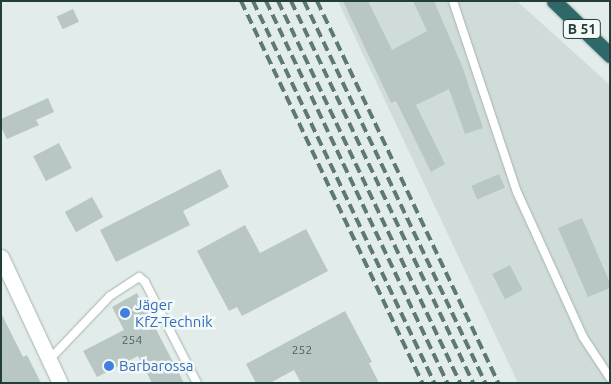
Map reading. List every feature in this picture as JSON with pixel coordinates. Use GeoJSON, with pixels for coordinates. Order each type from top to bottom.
{"type":"FeatureCollection","features":[{"type":"Feature","properties":{"kind":"highway","name":"B 51"},"geometry":{"type":"LineString","coordinates":[[554,1],[610,55]]}},
{"type":"Feature","properties":{"kind":"main road"},"geometry":{"type":"LineString","coordinates":[[1,257],[60,383]]}},
{"type":"Feature","properties":{"kind":"lane"},"geometry":{"type":"LineString","coordinates":[[453,1],[517,192],[582,337],[610,378]]}},
{"type":"Feature","properties":{"kind":"lane"},"geometry":{"type":"LineString","coordinates":[[49,360],[110,296],[139,277],[145,282],[197,383]]}},
{"type":"Feature","properties":{"kind":"shaded area"},"geometry":{"type":"Polygon","coordinates":[[[338,1],[517,1],[610,85],[610,383],[518,383],[338,1]]]}},
{"type":"Feature","properties":{"kind":"building"},"geometry":{"type":"Polygon","coordinates":[[[343,1],[368,1],[392,50],[427,31],[413,1],[434,1],[462,66],[483,128],[465,134],[449,89],[416,105],[445,164],[431,172],[396,101],[391,103],[343,1]]]}},
{"type":"Feature","properties":{"kind":"building"},"geometry":{"type":"Polygon","coordinates":[[[73,9],[79,22],[63,29],[57,17],[73,9]]]}},
{"type":"Feature","properties":{"kind":"building"},"geometry":{"type":"Polygon","coordinates":[[[48,98],[54,112],[36,120],[39,125],[7,139],[1,127],[1,119],[48,98]]]}},
{"type":"Feature","properties":{"kind":"building"},"geometry":{"type":"Polygon","coordinates":[[[59,143],[72,168],[46,181],[33,156],[59,143]]]}},
{"type":"Feature","properties":{"kind":"building"},"geometry":{"type":"Polygon","coordinates":[[[220,169],[229,187],[183,211],[190,225],[116,262],[100,230],[220,169]]]}},
{"type":"Feature","properties":{"kind":"building"},"geometry":{"type":"Polygon","coordinates":[[[499,174],[505,188],[477,200],[471,186],[499,174]]]}},
{"type":"Feature","properties":{"kind":"building"},"geometry":{"type":"Polygon","coordinates":[[[92,197],[103,217],[76,232],[65,212],[92,197]]]}},
{"type":"Feature","properties":{"kind":"building"},"geometry":{"type":"Polygon","coordinates":[[[582,218],[610,283],[610,288],[588,297],[558,228],[582,218]]]}},
{"type":"Feature","properties":{"kind":"building"},"geometry":{"type":"Polygon","coordinates":[[[245,225],[260,253],[306,229],[328,271],[242,316],[237,307],[229,311],[197,251],[245,225]]]}},
{"type":"Feature","properties":{"kind":"building"},"geometry":{"type":"Polygon","coordinates":[[[510,265],[523,290],[505,299],[492,274],[510,265]]]}},
{"type":"Feature","properties":{"kind":"building"},"geometry":{"type":"Polygon","coordinates":[[[137,293],[184,383],[152,383],[138,356],[97,377],[83,351],[124,330],[112,307],[137,293]]]}},
{"type":"Feature","properties":{"kind":"building"},"geometry":{"type":"Polygon","coordinates":[[[345,311],[372,362],[369,363],[379,383],[301,383],[294,370],[270,383],[256,383],[246,364],[345,311]]]}},
{"type":"Feature","properties":{"kind":"building"},"geometry":{"type":"Polygon","coordinates":[[[1,313],[23,357],[27,355],[41,383],[1,383],[1,313]]]}},
{"type":"Feature","properties":{"kind":"railway"},"geometry":{"type":"LineString","coordinates":[[241,1],[422,383]]}},
{"type":"Feature","properties":{"kind":"railway"},"geometry":{"type":"LineString","coordinates":[[253,1],[434,383]]}},
{"type":"Feature","properties":{"kind":"railway"},"geometry":{"type":"LineString","coordinates":[[266,1],[447,383]]}},
{"type":"Feature","properties":{"kind":"railway"},"geometry":{"type":"LineString","coordinates":[[278,1],[460,383]]}},
{"type":"Feature","properties":{"kind":"railway"},"geometry":{"type":"LineString","coordinates":[[291,1],[473,383]]}},
{"type":"Feature","properties":{"kind":"railway"},"geometry":{"type":"LineString","coordinates":[[304,1],[485,383]]}},
{"type":"Feature","properties":{"kind":"railway"},"geometry":{"type":"LineString","coordinates":[[317,1],[498,383]]}},
{"type":"Feature","properties":{"kind":"place","name":"Jäger KfZ-Technik"},"geometry":{"type":"Point","coordinates":[125,313]}},
{"type":"Feature","properties":{"kind":"place","name":"Barbarossa"},"geometry":{"type":"Point","coordinates":[109,366]}}]}
